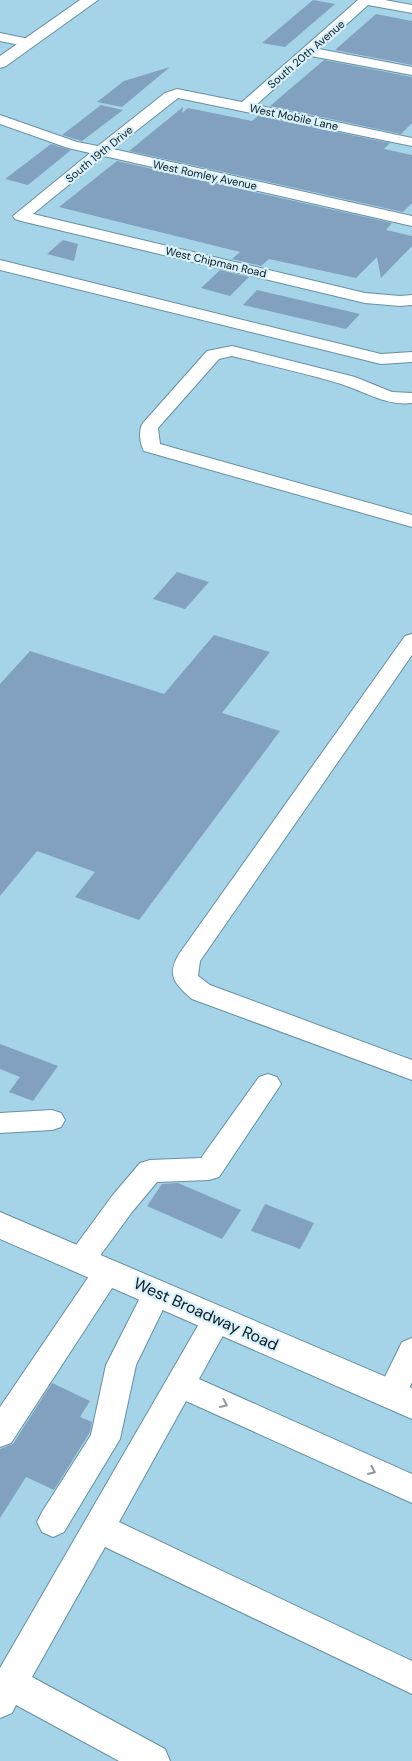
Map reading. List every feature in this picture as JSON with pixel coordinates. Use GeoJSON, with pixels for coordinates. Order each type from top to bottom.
{"type":"FeatureCollection","features":[{"type":"Feature","properties":{"kind":"main road"},"geometry":{"type":"LineString","coordinates":[[0,63],[88,0]]}},
{"type":"Feature","properties":{"kind":"main road","name":"West Broadway Road"},"geometry":{"type":"LineString","coordinates":[[0,1225],[402,1400]]}},
{"type":"Feature","properties":{"kind":"street"},"geometry":{"type":"LineString","coordinates":[[365,0],[412,9]]}},
{"type":"Feature","properties":{"kind":"street","name":"South 20th Avenue"},"geometry":{"type":"LineString","coordinates":[[245,107],[365,0]]}},
{"type":"Feature","properties":{"kind":"street"},"geometry":{"type":"LineString","coordinates":[[0,36],[29,43]]}},
{"type":"Feature","properties":{"kind":"street"},"geometry":{"type":"LineString","coordinates":[[309,51],[412,71]]}},
{"type":"Feature","properties":{"kind":"street","name":"West Mobile Lane"},"geometry":{"type":"LineString","coordinates":[[177,94],[412,142]]}},
{"type":"Feature","properties":{"kind":"street","name":"South 19th Drive"},"geometry":{"type":"LineString","coordinates":[[21,216],[170,96],[177,94]]}},
{"type":"Feature","properties":{"kind":"street","name":"West Romley Avenue"},"geometry":{"type":"LineString","coordinates":[[0,119],[73,145],[412,221]]}},
{"type":"Feature","properties":{"kind":"street","name":"West Chipman Road"},"geometry":{"type":"LineString","coordinates":[[21,216],[365,298],[386,301],[412,300]]}},
{"type":"Feature","properties":{"kind":"street"},"geometry":{"type":"LineString","coordinates":[[0,265],[381,359],[412,357]]}},
{"type":"Feature","properties":{"kind":"street"},"geometry":{"type":"LineString","coordinates":[[412,398],[404,399],[380,394],[351,382],[232,352],[214,355],[149,427],[151,447],[412,521]]}},
{"type":"Feature","properties":{"kind":"street"},"geometry":{"type":"LineString","coordinates":[[412,640],[188,960],[185,979],[201,992],[412,1070]]}},
{"type":"Feature","properties":{"kind":"street"},"geometry":{"type":"LineString","coordinates":[[0,1433],[95,1266],[122,1204],[150,1171],[209,1170],[268,1084]]}},
{"type":"Feature","properties":{"kind":"street"},"geometry":{"type":"LineString","coordinates":[[0,1123],[52,1120]]}},
{"type":"Feature","properties":{"kind":"street"},"geometry":{"type":"LineString","coordinates":[[53,1522],[105,1439],[121,1365],[157,1293]]}},
{"type":"Feature","properties":{"kind":"street"},"geometry":{"type":"LineString","coordinates":[[153,1761],[5,1692],[217,1319]]}},
{"type":"Feature","properties":{"kind":"street"},"geometry":{"type":"LineString","coordinates":[[402,1400],[412,1351]]}},
{"type":"Feature","properties":{"kind":"street"},"geometry":{"type":"LineString","coordinates":[[179,1384],[412,1489]]}},
{"type":"Feature","properties":{"kind":"street"},"geometry":{"type":"LineString","coordinates":[[98,1528],[412,1678]]}},
{"type":"Feature","properties":{"kind":"building"},"geometry":{"type":"Polygon","coordinates":[[[313,0],[335,4],[285,47],[262,43],[313,0]]]}},
{"type":"Feature","properties":{"kind":"building"},"geometry":{"type":"Polygon","coordinates":[[[376,14],[412,21],[412,65],[335,50],[376,14]]]}},
{"type":"Feature","properties":{"kind":"building"},"geometry":{"type":"Polygon","coordinates":[[[324,60],[412,77],[412,123],[401,134],[270,106],[324,60]]]}},
{"type":"Feature","properties":{"kind":"building"},"geometry":{"type":"Polygon","coordinates":[[[170,67],[122,107],[97,102],[124,81],[170,67]]]}},
{"type":"Feature","properties":{"kind":"building"},"geometry":{"type":"Polygon","coordinates":[[[101,105],[123,110],[82,141],[62,135],[101,105]]]}},
{"type":"Feature","properties":{"kind":"building"},"geometry":{"type":"Polygon","coordinates":[[[183,107],[182,113],[188,108],[252,121],[258,116],[390,143],[384,149],[412,155],[412,203],[403,212],[129,151],[183,107]]]}},
{"type":"Feature","properties":{"kind":"building"},"geometry":{"type":"Polygon","coordinates":[[[51,144],[71,150],[28,185],[5,179],[51,144]]]}},
{"type":"Feature","properties":{"kind":"building"},"geometry":{"type":"Polygon","coordinates":[[[117,161],[392,223],[386,230],[412,236],[412,246],[381,278],[377,257],[356,278],[269,259],[261,266],[232,259],[240,252],[59,207],[117,161]]]}},
{"type":"Feature","properties":{"kind":"building"},"geometry":{"type":"Polygon","coordinates":[[[63,240],[78,244],[74,261],[47,254],[63,240]]]}},
{"type":"Feature","properties":{"kind":"building"},"geometry":{"type":"Polygon","coordinates":[[[220,270],[249,277],[230,296],[201,288],[220,270]]]}},
{"type":"Feature","properties":{"kind":"building"},"geometry":{"type":"Polygon","coordinates":[[[257,290],[360,314],[346,329],[243,305],[257,290]]]}},
{"type":"Feature","properties":{"kind":"building"},"geometry":{"type":"Polygon","coordinates":[[[177,572],[209,582],[185,609],[153,599],[177,572]]]}},
{"type":"Feature","properties":{"kind":"building"},"geometry":{"type":"Polygon","coordinates":[[[214,635],[270,652],[222,713],[280,731],[139,920],[75,897],[95,872],[37,851],[0,896],[0,684],[30,651],[164,694],[214,635]]]}},
{"type":"Feature","properties":{"kind":"building"},"geometry":{"type":"Polygon","coordinates":[[[0,1044],[58,1066],[33,1101],[9,1092],[20,1077],[0,1069],[0,1044]]]}},
{"type":"Feature","properties":{"kind":"building"},"geometry":{"type":"Polygon","coordinates":[[[178,1183],[241,1210],[222,1239],[147,1206],[162,1184],[178,1183]]]}},
{"type":"Feature","properties":{"kind":"building"},"geometry":{"type":"Polygon","coordinates":[[[265,1204],[314,1223],[300,1249],[251,1231],[265,1204]]]}},
{"type":"Feature","properties":{"kind":"building"},"geometry":{"type":"Polygon","coordinates":[[[52,1383],[90,1401],[80,1417],[92,1422],[90,1432],[54,1490],[26,1477],[0,1518],[0,1449],[13,1444],[52,1383]]]}}]}
